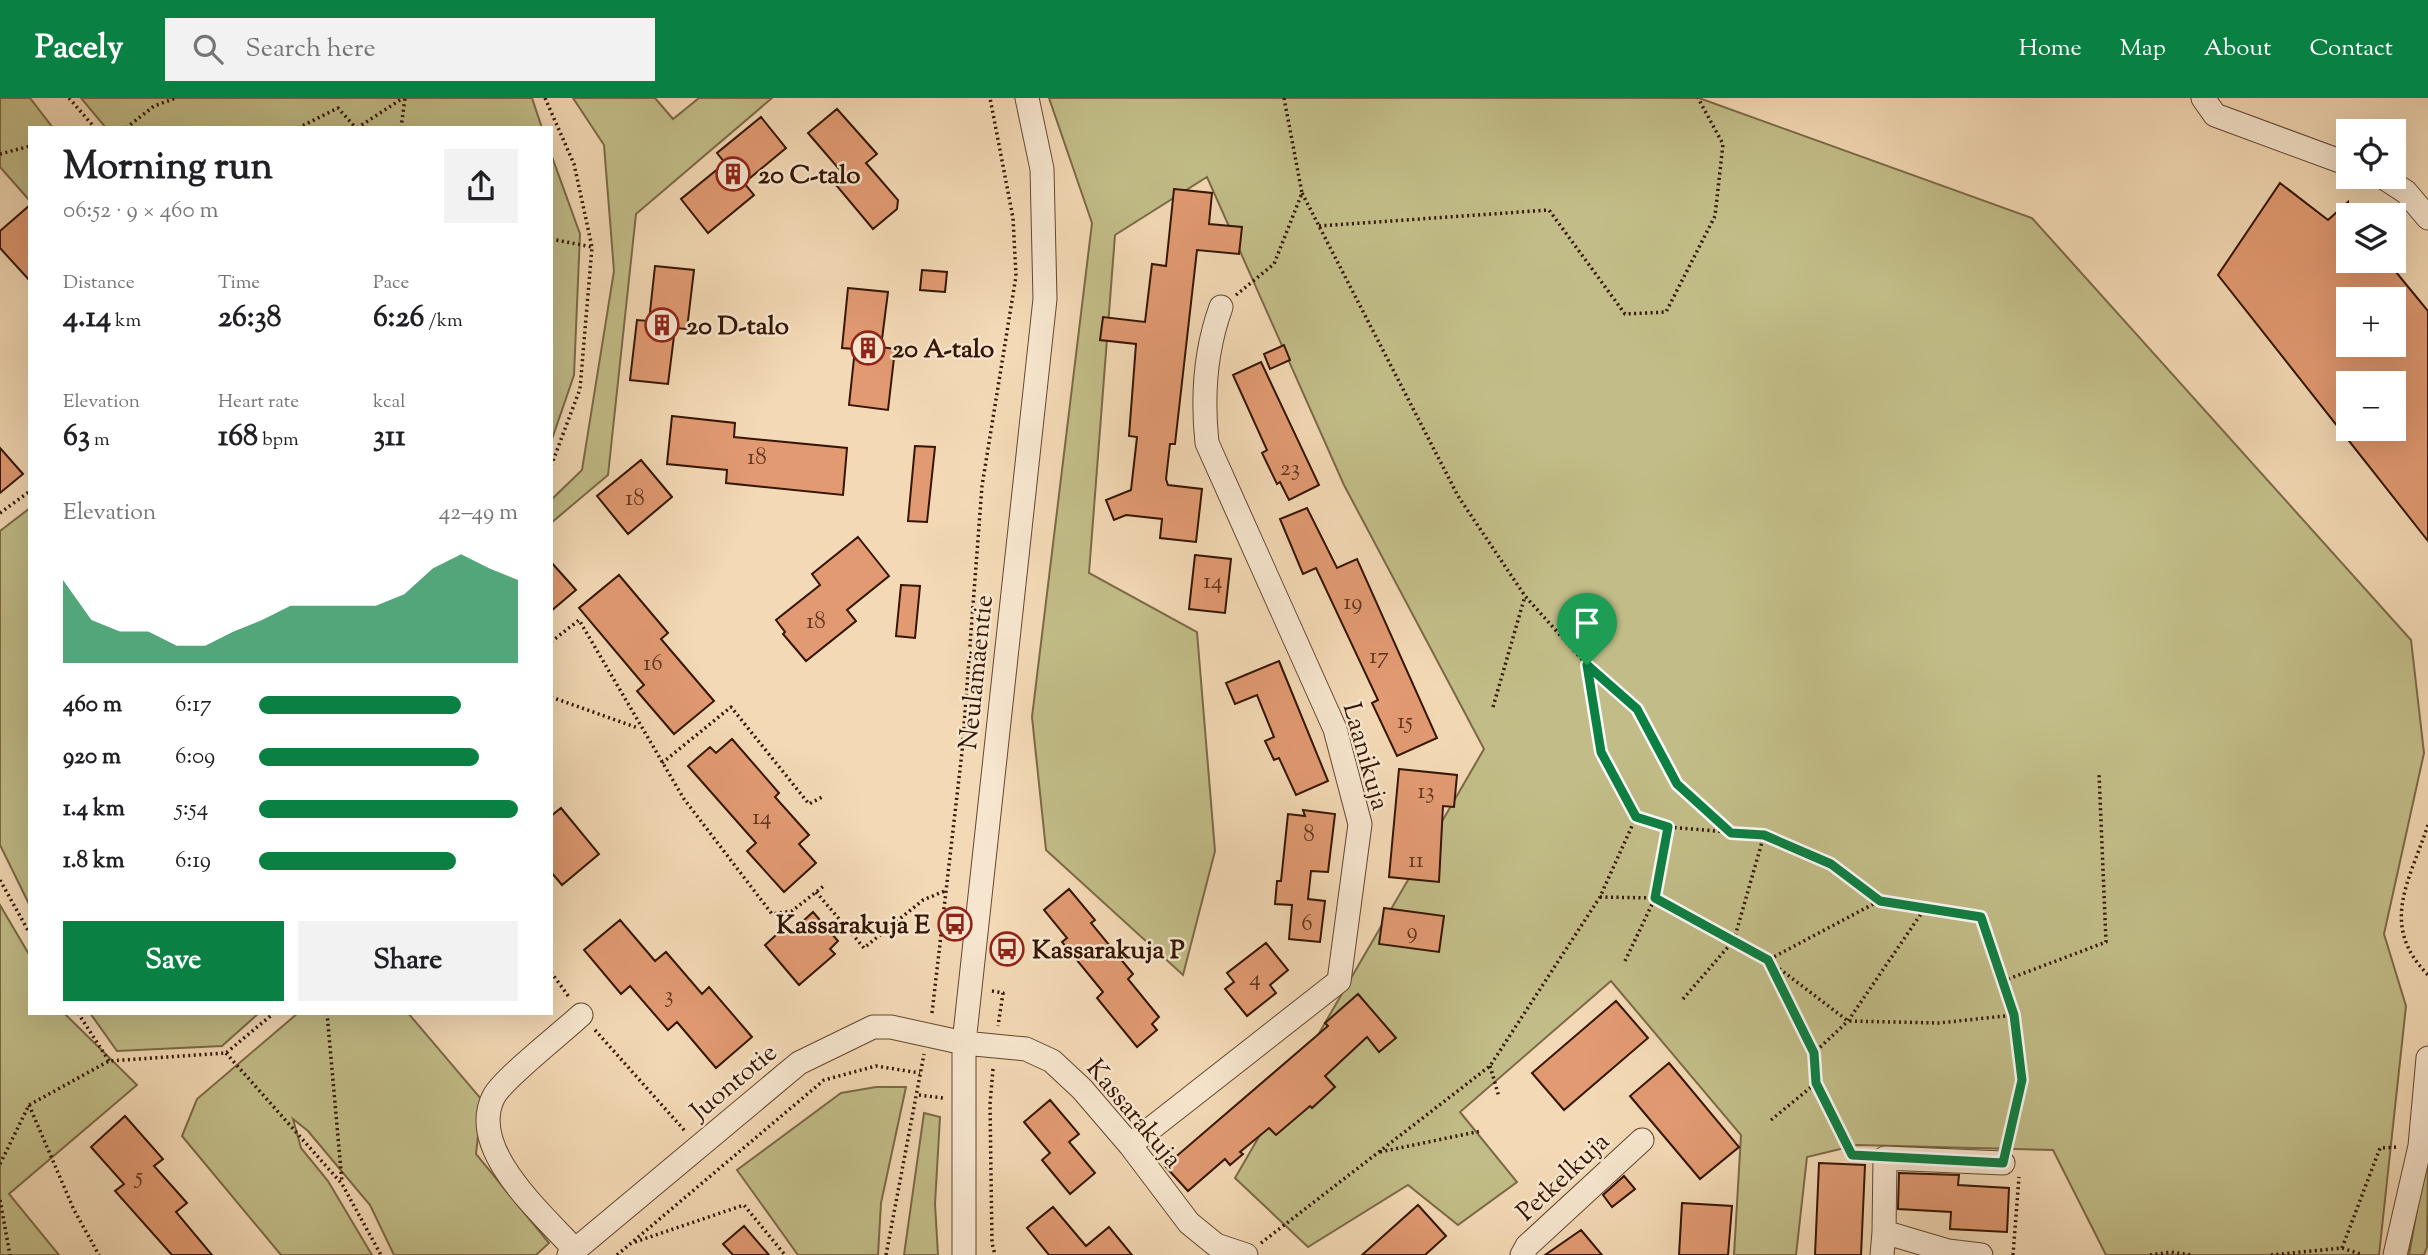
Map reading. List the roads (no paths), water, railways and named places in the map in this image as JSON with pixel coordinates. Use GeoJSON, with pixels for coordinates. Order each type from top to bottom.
{"type":"FeatureCollection","features":[{"type":"Feature","properties":{"kind":"street","name":"Neulamäentie"},"geometry":{"type":"LineString","coordinates":[[964,1255],[964,1043],[1045,299],[1042,169],[1027,98]]}},
{"type":"Feature","properties":{"kind":"street"},"geometry":{"type":"LineString","coordinates":[[2203,98],[2215,115],[2336,160]]}},
{"type":"Feature","properties":{"kind":"street"},"geometry":{"type":"LineString","coordinates":[[2402,189],[2428,218]]}},
{"type":"Feature","properties":{"kind":"street","name":"Laanikuja"},"geometry":{"type":"LineString","coordinates":[[1130,1145],[1339,981],[1360,824],[1335,729],[1207,443],[1204,416],[1209,341],[1221,307]]}},
{"type":"Feature","properties":{"kind":"street"},"geometry":{"type":"LineString","coordinates":[[572,1253],[495,1157],[488,1132],[495,1095],[581,1015]]}},
{"type":"Feature","properties":{"kind":"street","name":"Juontotie"},"geometry":{"type":"LineString","coordinates":[[572,1253],[799,1063],[873,1027],[909,1030],[964,1043]]}},
{"type":"Feature","properties":{"kind":"street","name":"Kassarakuja"},"geometry":{"type":"LineString","coordinates":[[964,1043],[1026,1049],[1052,1061],[1082,1089],[1130,1145],[1189,1223],[1216,1245],[1246,1255]]}},
{"type":"Feature","properties":{"kind":"street"},"geometry":{"type":"LineString","coordinates":[[2395,1255],[2420,1146],[2428,1058]]}},
{"type":"Feature","properties":{"kind":"street","name":"Petkelkuja"},"geometry":{"type":"LineString","coordinates":[[1522,1255],[1527,1246],[1642,1140]]}},
{"type":"Feature","properties":{"kind":"street"},"geometry":{"type":"LineString","coordinates":[[1981,1255],[1883,1244],[1885,1158],[2003,1163]]}},
{"type":"Feature","properties":{"kind":"place","name":"20 C-talo"},"geometry":{"type":"Point","coordinates":[733,174]}},
{"type":"Feature","properties":{"kind":"place","name":"20 D-talo"},"geometry":{"type":"Point","coordinates":[662,325]}},
{"type":"Feature","properties":{"kind":"place","name":"20 A-talo"},"geometry":{"type":"Point","coordinates":[868,348]}},
{"type":"Feature","properties":{"kind":"place","name":"Kassarakuja E"},"geometry":{"type":"Point","coordinates":[955,924]}},
{"type":"Feature","properties":{"kind":"place","name":"Kassarakuja P"},"geometry":{"type":"Point","coordinates":[1007,949]}}]}
